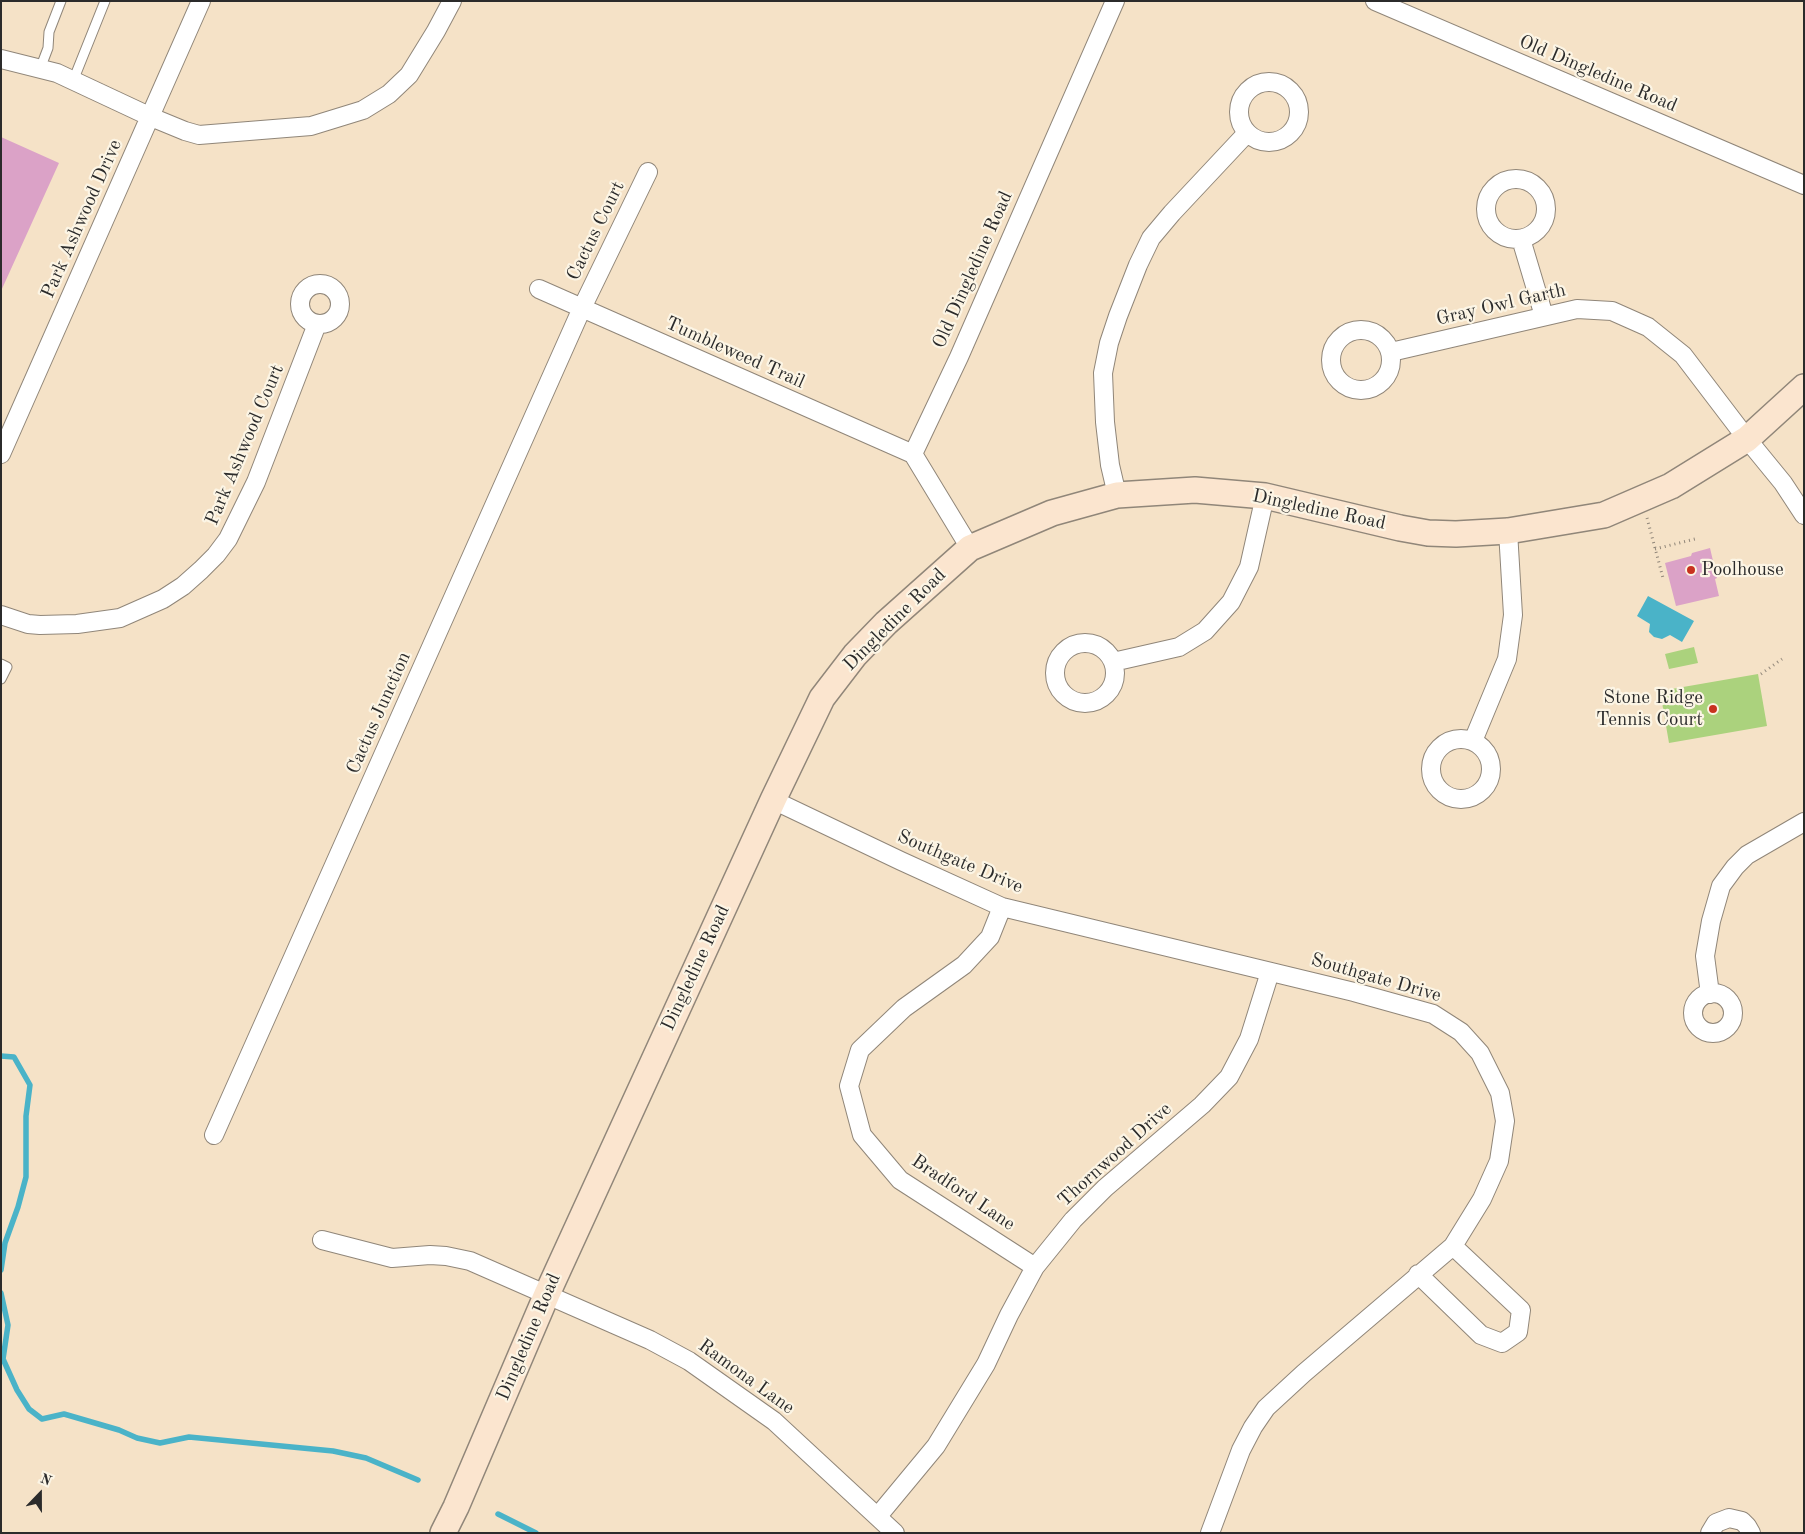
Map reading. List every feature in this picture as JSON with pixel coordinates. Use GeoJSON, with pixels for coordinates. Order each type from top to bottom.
{"type":"FeatureCollection","features":[{"type":"Feature","properties":{"kind":"street","name":"Park Ashwood Drive"},"geometry":{"type":"LineString","coordinates":[[1,454],[201,1]]}},
{"type":"Feature","properties":{"kind":"street"},"geometry":{"type":"LineString","coordinates":[[1,59],[57,73],[200,136],[311,126],[363,110],[389,94],[409,75],[436,32],[452,1]]}},
{"type":"Feature","properties":{"kind":"street","name":"Old Dingledine Road"},"geometry":{"type":"LineString","coordinates":[[913,454],[959,357],[1115,1]]}},
{"type":"Feature","properties":{"kind":"street","name":"Old Dingledine Road"},"geometry":{"type":"LineString","coordinates":[[1375,1],[1804,185]]}},
{"type":"Feature","properties":{"kind":"street"},"geometry":{"type":"LineString","coordinates":[[1117,495],[1110,465],[1106,431],[1104,373],[1109,343],[1118,316],[1138,265],[1152,238],[1172,213],[1247,133]]}},
{"type":"Feature","properties":{"kind":"street","name":"Cactus Court"},"geometry":{"type":"LineString","coordinates":[[582,308],[648,172]]}},
{"type":"Feature","properties":{"kind":"street"},"geometry":{"type":"LineString","coordinates":[[1522,239],[1544,316]]}},
{"type":"Feature","properties":{"kind":"street","name":"Tumbleweed Trail"},"geometry":{"type":"LineString","coordinates":[[539,289],[913,454]]}},
{"type":"Feature","properties":{"kind":"street","name":"Cactus Junction"},"geometry":{"type":"LineString","coordinates":[[214,1135],[582,308]]}},
{"type":"Feature","properties":{"kind":"street","name":"Gray Owl Garth"},"geometry":{"type":"LineString","coordinates":[[1391,352],[1577,309],[1612,311],[1648,327],[1683,355],[1783,483],[1804,515]]}},
{"type":"Feature","properties":{"kind":"street","name":"Park Ashwood Court"},"geometry":{"type":"LineString","coordinates":[[1,615],[28,624],[40,625],[77,624],[120,618],[163,599],[183,586],[201,570],[228,539],[256,482],[317,324]]}},
{"type":"Feature","properties":{"kind":"street","name":"Dingledine Road"},"geometry":{"type":"LineString","coordinates":[[443,1533],[460,1498],[547,1294],[773,800],[822,698],[854,655],[886,623],[970,548],[1052,513],[1117,495],[1195,490],[1265,496],[1428,533],[1456,534],[1508,531],[1604,515],[1670,486],[1747,439],[1804,387]]}},
{"type":"Feature","properties":{"kind":"street"},"geometry":{"type":"LineString","coordinates":[[913,454],[970,548]]}},
{"type":"Feature","properties":{"kind":"street"},"geometry":{"type":"LineString","coordinates":[[1113,662],[1179,647],[1205,631],[1231,602],[1248,567],[1265,496]]}},
{"type":"Feature","properties":{"kind":"street"},"geometry":{"type":"LineString","coordinates":[[1473,741],[1507,660],[1513,615],[1508,531]]}},
{"type":"Feature","properties":{"kind":"street","name":"Southgate Drive"},"geometry":{"type":"LineString","coordinates":[[773,800],[1002,907],[1434,1014],[1461,1032],[1480,1053],[1500,1093],[1505,1121],[1499,1160],[1482,1199],[1453,1246],[1418,1274],[1266,1408],[1241,1450],[1210,1533]]}},
{"type":"Feature","properties":{"kind":"street"},"geometry":{"type":"LineString","coordinates":[[1710,994],[1704,956],[1713,912],[1721,886],[1747,854],[1804,822]]}},
{"type":"Feature","properties":{"kind":"street","name":"Bradford Lane"},"geometry":{"type":"LineString","coordinates":[[1002,907],[990,937],[964,965],[904,1008],[860,1050],[849,1086],[862,1135],[900,1180],[1035,1267]]}},
{"type":"Feature","properties":{"kind":"street","name":"Thornwood Drive"},"geometry":{"type":"LineString","coordinates":[[878,1516],[936,1446],[986,1364],[1009,1315],[1035,1267],[1073,1220],[1105,1188],[1202,1105],[1230,1077],[1249,1039],[1270,972]]}},
{"type":"Feature","properties":{"kind":"street","name":"Ramona Lane"},"geometry":{"type":"LineString","coordinates":[[322,1240],[392,1258],[430,1255],[470,1261],[650,1340],[689,1361],[774,1421],[896,1533]]}},
{"type":"Feature","properties":{"kind":"street"},"geometry":{"type":"LineString","coordinates":[[1418,1274],[1481,1335],[1502,1343],[1518,1332],[1521,1310],[1453,1246]]}},
{"type":"Feature","properties":{"kind":"street"},"geometry":{"type":"LineString","coordinates":[[1710,1533],[1716,1523],[1728,1518],[1742,1521],[1751,1533]]}},
{"type":"Feature","properties":{"kind":"lane"},"geometry":{"type":"LineString","coordinates":[[40,69],[48,48],[49,32],[61,1]]}},
{"type":"Feature","properties":{"kind":"lane"},"geometry":{"type":"LineString","coordinates":[[73,81],[105,1]]}},
{"type":"Feature","properties":{"kind":"lane"},"geometry":{"type":"LineString","coordinates":[[1,664],[6,666],[1,679]]}},
{"type":"Feature","properties":{"kind":"path"},"geometry":{"type":"LineString","coordinates":[[1645,513],[1662,578]]}},
{"type":"Feature","properties":{"kind":"path"},"geometry":{"type":"LineString","coordinates":[[1656,550],[1695,539]]}},
{"type":"Feature","properties":{"kind":"path"},"geometry":{"type":"LineString","coordinates":[[1761,674],[1782,659]]}},
{"type":"Feature","properties":{"kind":"green space"},"geometry":{"type":"Polygon","coordinates":[[[1694,647],[1698,663],[1669,669],[1665,654],[1694,647]]]}},
{"type":"Feature","properties":{"kind":"green space","name":"Stone Ridge Tennis Court"},"geometry":{"type":"Polygon","coordinates":[[[1758,674],[1767,726],[1669,743],[1660,691],[1758,674]]]}},
{"type":"Feature","properties":{"kind":"water"},"geometry":{"type":"Polygon","coordinates":[[[1648,596],[1694,621],[1682,642],[1670,635],[1662,639],[1654,637],[1649,632],[1650,624],[1637,616],[1648,596]]]}},
{"type":"Feature","properties":{"kind":"building"},"geometry":{"type":"Polygon","coordinates":[[[1,137],[59,163],[1,291],[1,137]]]}},
{"type":"Feature","properties":{"kind":"building","name":"Poolhouse"},"geometry":{"type":"Polygon","coordinates":[[[1710,548],[1719,596],[1676,606],[1665,563],[1691,556],[1692,553],[1710,548]]]}},
{"type":"Feature","properties":{"kind":"waterway"},"geometry":{"type":"LineString","coordinates":[[1,1056],[14,1057],[30,1085],[26,1116],[26,1177],[5,1243],[1,1270]]}},
{"type":"Feature","properties":{"kind":"waterway"},"geometry":{"type":"LineString","coordinates":[[1,1293],[8,1325],[3,1359],[17,1390],[29,1409],[42,1419],[64,1414],[119,1430],[137,1438],[160,1443],[189,1437],[333,1451],[366,1458],[418,1480]]}},
{"type":"Feature","properties":{"kind":"waterway"},"geometry":{"type":"LineString","coordinates":[[498,1514],[536,1533]]}},
{"type":"Feature","properties":{"kind":"place","name":"Poolhouse"},"geometry":{"type":"Point","coordinates":[1691,570]}},
{"type":"Feature","properties":{"kind":"place","name":"Stone Ridge Tennis Court"},"geometry":{"type":"Point","coordinates":[1713,709]}}]}
